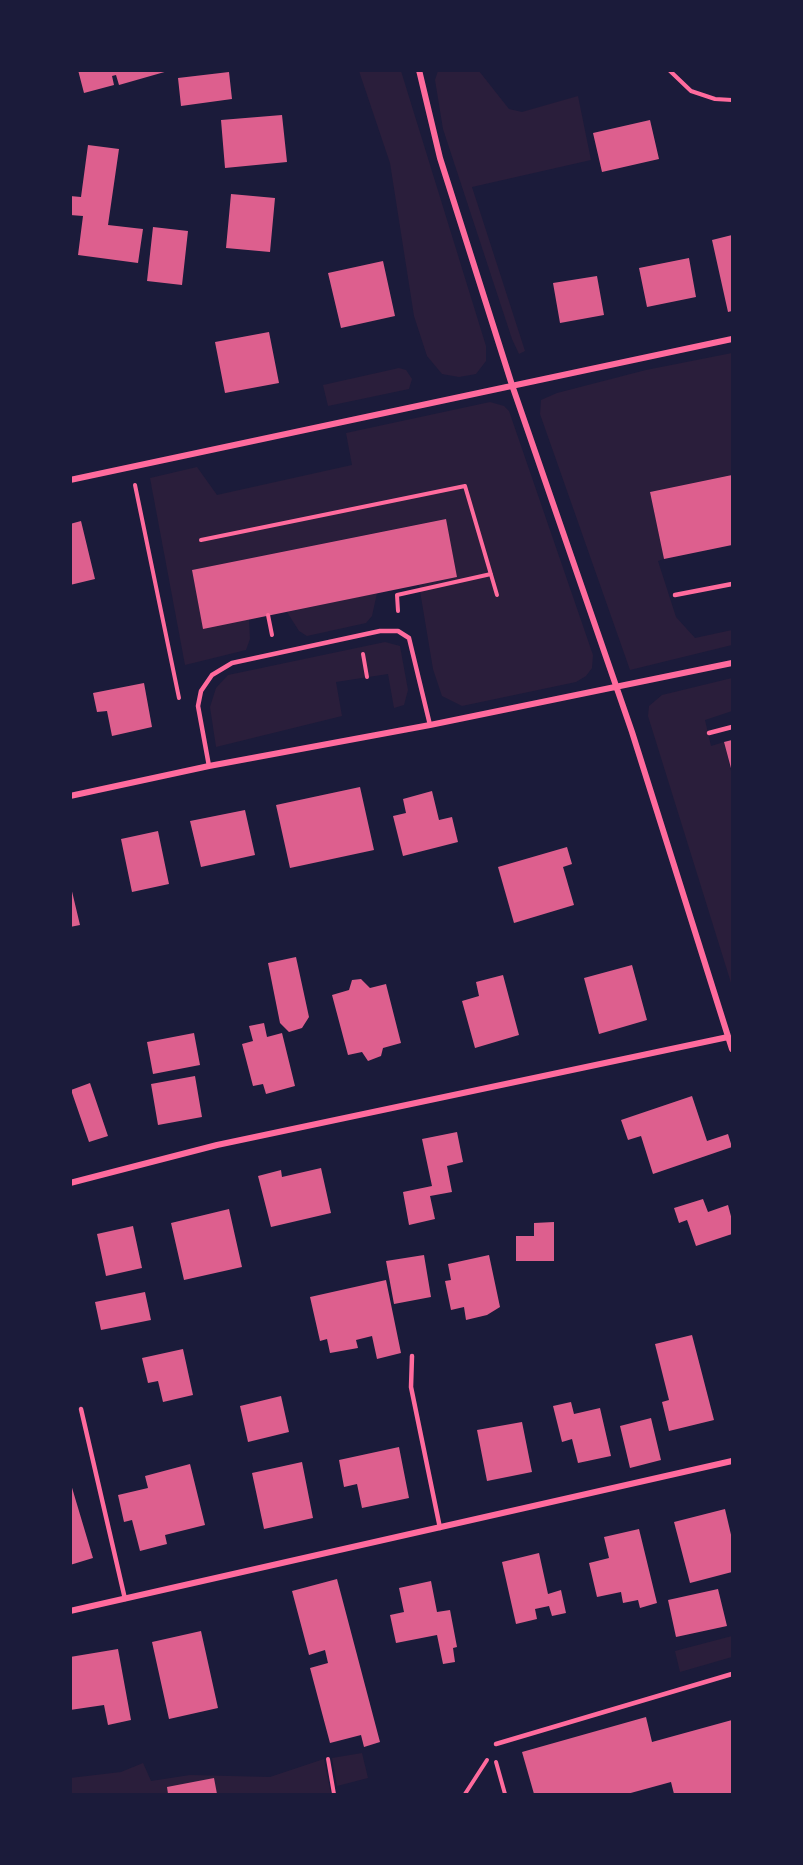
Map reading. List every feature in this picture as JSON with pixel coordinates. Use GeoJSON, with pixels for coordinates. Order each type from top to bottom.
{"type":"FeatureCollection","features":[{"type":"Feature","properties":{"kind":"street"},"geometry":{"type":"LineString","coordinates":[[419,70],[440,158],[512,386],[616,689],[732,1049]]}},
{"type":"Feature","properties":{"kind":"street"},"geometry":{"type":"LineString","coordinates":[[70,480],[732,339]]}},
{"type":"Feature","properties":{"kind":"street"},"geometry":{"type":"LineString","coordinates":[[70,796],[209,766],[616,689],[732,663]]}},
{"type":"Feature","properties":{"kind":"street"},"geometry":{"type":"LineString","coordinates":[[70,1183],[217,1145],[728,1037]]}},
{"type":"Feature","properties":{"kind":"street"},"geometry":{"type":"LineString","coordinates":[[70,1611],[732,1461]]}},
{"type":"Feature","properties":{"kind":"lane"},"geometry":{"type":"LineString","coordinates":[[675,595],[732,584]]}},
{"type":"Feature","properties":{"kind":"lane"},"geometry":{"type":"LineString","coordinates":[[209,766],[198,706],[201,691],[212,675],[232,663],[380,630],[399,631],[409,638],[430,725]]}},
{"type":"Feature","properties":{"kind":"lane"},"geometry":{"type":"LineString","coordinates":[[709,733],[732,727]]}},
{"type":"Feature","properties":{"kind":"lane"},"geometry":{"type":"LineString","coordinates":[[411,1356],[411,1388],[440,1528]]}},
{"type":"Feature","properties":{"kind":"lane"},"geometry":{"type":"LineString","coordinates":[[81,1409],[125,1600]]}},
{"type":"Feature","properties":{"kind":"lane"},"geometry":{"type":"LineString","coordinates":[[496,1744],[732,1674]]}},
{"type":"Feature","properties":{"kind":"path"},"geometry":{"type":"LineString","coordinates":[[669,70],[691,91],[715,99],[732,100]]}},
{"type":"Feature","properties":{"kind":"path"},"geometry":{"type":"LineString","coordinates":[[131,467],[179,700]]}},
{"type":"Feature","properties":{"kind":"path"},"geometry":{"type":"LineString","coordinates":[[201,540],[465,486],[497,595]]}},
{"type":"Feature","properties":{"kind":"path"},"geometry":{"type":"LineString","coordinates":[[399,631],[397,592],[491,574]]}},
{"type":"Feature","properties":{"kind":"path"},"geometry":{"type":"LineString","coordinates":[[465,1794],[496,1744]]}},
{"type":"Feature","properties":{"kind":"path"},"geometry":{"type":"LineString","coordinates":[[493,1749],[505,1794]]}},
{"type":"Feature","properties":{"kind":"path"},"geometry":{"type":"LineString","coordinates":[[328,1759],[334,1794]]}},
{"type":"Feature","properties":{"kind":"shaded area"},"geometry":{"type":"Polygon","coordinates":[[[359,71],[401,71],[486,346],[486,361],[476,374],[459,377],[442,374],[427,356],[414,316],[390,163],[359,71]]]}},
{"type":"Feature","properties":{"kind":"shaded area"},"geometry":{"type":"Polygon","coordinates":[[[438,71],[479,71],[509,109],[522,112],[578,96],[591,160],[472,187],[525,351],[519,354],[512,339],[443,129],[435,80],[438,71]]]}},
{"type":"Feature","properties":{"kind":"shaded area"},"geometry":{"type":"Polygon","coordinates":[[[732,353],[732,475],[650,492],[664,559],[658,561],[676,617],[695,638],[732,630],[732,645],[630,670],[540,414],[541,400],[557,393],[646,370],[732,353]]]}},
{"type":"Feature","properties":{"kind":"shaded area"},"geometry":{"type":"Polygon","coordinates":[[[399,368],[406,370],[412,379],[409,389],[328,406],[323,385],[399,368]]]}},
{"type":"Feature","properties":{"kind":"shaded area"},"geometry":{"type":"Polygon","coordinates":[[[490,402],[504,406],[509,411],[593,655],[592,668],[586,676],[576,682],[462,706],[442,696],[433,669],[419,585],[457,577],[445,519],[192,570],[203,626],[249,619],[250,639],[246,650],[185,665],[150,478],[197,467],[217,495],[352,465],[346,433],[490,402]]]}},
{"type":"Feature","properties":{"kind":"shaded area"},"geometry":{"type":"Polygon","coordinates":[[[377,593],[372,616],[366,623],[307,636],[299,631],[287,612],[377,593]]]}},
{"type":"Feature","properties":{"kind":"shaded area"},"geometry":{"type":"Polygon","coordinates":[[[385,642],[400,646],[408,690],[404,705],[394,708],[388,674],[336,682],[342,716],[216,747],[210,707],[216,688],[228,675],[385,642]]]}},
{"type":"Feature","properties":{"kind":"shaded area"},"geometry":{"type":"Polygon","coordinates":[[[732,678],[732,711],[705,720],[711,746],[724,742],[732,775],[732,986],[648,716],[649,706],[662,695],[732,678]]]}},
{"type":"Feature","properties":{"kind":"shaded area"},"geometry":{"type":"Polygon","coordinates":[[[732,1636],[732,1657],[680,1672],[675,1651],[732,1636]]]}},
{"type":"Feature","properties":{"kind":"shaded area"},"geometry":{"type":"Polygon","coordinates":[[[362,1753],[368,1778],[337,1786],[332,1758],[362,1753]]]}},
{"type":"Feature","properties":{"kind":"shaded area"},"geometry":{"type":"Polygon","coordinates":[[[324,1759],[331,1794],[71,1794],[70,1778],[121,1772],[143,1763],[151,1781],[190,1775],[270,1777],[324,1759]]]}},
{"type":"Feature","properties":{"kind":"building"},"geometry":{"type":"Polygon","coordinates":[[[78,70],[168,71],[119,85],[116,75],[112,76],[114,85],[84,93],[78,70]]]}},
{"type":"Feature","properties":{"kind":"building"},"geometry":{"type":"Polygon","coordinates":[[[229,72],[232,99],[181,106],[178,78],[229,72]]]}},
{"type":"Feature","properties":{"kind":"building"},"geometry":{"type":"Polygon","coordinates":[[[282,115],[287,162],[225,168],[221,120],[282,115]]]}},
{"type":"Feature","properties":{"kind":"building"},"geometry":{"type":"Polygon","coordinates":[[[650,120],[659,159],[602,172],[593,133],[650,120]]]}},
{"type":"Feature","properties":{"kind":"building"},"geometry":{"type":"Polygon","coordinates":[[[88,145],[119,149],[108,225],[143,229],[138,263],[78,255],[83,216],[70,215],[70,196],[81,197],[88,145]]]}},
{"type":"Feature","properties":{"kind":"building"},"geometry":{"type":"Polygon","coordinates":[[[231,194],[275,198],[270,252],[226,248],[231,194]]]}},
{"type":"Feature","properties":{"kind":"building"},"geometry":{"type":"Polygon","coordinates":[[[153,227],[188,231],[182,285],[147,281],[153,227]]]}},
{"type":"Feature","properties":{"kind":"building"},"geometry":{"type":"Polygon","coordinates":[[[732,235],[732,311],[728,312],[712,240],[732,235]]]}},
{"type":"Feature","properties":{"kind":"building"},"geometry":{"type":"Polygon","coordinates":[[[689,258],[696,297],[647,307],[639,268],[689,258]]]}},
{"type":"Feature","properties":{"kind":"building"},"geometry":{"type":"Polygon","coordinates":[[[383,261],[395,316],[341,328],[328,273],[383,261]]]}},
{"type":"Feature","properties":{"kind":"building"},"geometry":{"type":"Polygon","coordinates":[[[597,276],[604,315],[560,323],[553,283],[597,276]]]}},
{"type":"Feature","properties":{"kind":"building"},"geometry":{"type":"Polygon","coordinates":[[[269,332],[279,383],[225,393],[215,342],[269,332]]]}},
{"type":"Feature","properties":{"kind":"building"},"geometry":{"type":"Polygon","coordinates":[[[732,475],[732,545],[664,559],[650,492],[732,475]]]}},
{"type":"Feature","properties":{"kind":"building"},"geometry":{"type":"Polygon","coordinates":[[[446,519],[457,577],[203,629],[192,570],[446,519]]]}},
{"type":"Feature","properties":{"kind":"building"},"geometry":{"type":"Polygon","coordinates":[[[81,521],[95,579],[70,585],[70,524],[81,521]]]}},
{"type":"Feature","properties":{"kind":"building"},"geometry":{"type":"Polygon","coordinates":[[[144,683],[152,727],[112,736],[107,711],[97,712],[93,693],[144,683]]]}},
{"type":"Feature","properties":{"kind":"building"},"geometry":{"type":"Polygon","coordinates":[[[732,740],[732,772],[724,742],[732,740]]]}},
{"type":"Feature","properties":{"kind":"building"},"geometry":{"type":"Polygon","coordinates":[[[360,787],[374,850],[290,868],[276,805],[360,787]]]}},
{"type":"Feature","properties":{"kind":"building"},"geometry":{"type":"Polygon","coordinates":[[[432,791],[439,820],[452,817],[458,842],[403,856],[393,816],[406,813],[403,799],[432,791]]]}},
{"type":"Feature","properties":{"kind":"building"},"geometry":{"type":"Polygon","coordinates":[[[245,810],[255,855],[201,867],[190,821],[245,810]]]}},
{"type":"Feature","properties":{"kind":"building"},"geometry":{"type":"Polygon","coordinates":[[[158,831],[169,884],[132,892],[121,839],[158,831]]]}},
{"type":"Feature","properties":{"kind":"building"},"geometry":{"type":"Polygon","coordinates":[[[567,847],[572,864],[563,867],[574,905],[514,923],[498,867],[567,847]]]}},
{"type":"Feature","properties":{"kind":"building"},"geometry":{"type":"Polygon","coordinates":[[[70,883],[80,925],[70,927],[70,883]]]}},
{"type":"Feature","properties":{"kind":"building"},"geometry":{"type":"Polygon","coordinates":[[[296,957],[309,1017],[302,1028],[289,1032],[280,1023],[268,963],[296,957]]]}},
{"type":"Feature","properties":{"kind":"building"},"geometry":{"type":"Polygon","coordinates":[[[632,965],[647,1020],[599,1034],[584,978],[632,965]]]}},
{"type":"Feature","properties":{"kind":"building"},"geometry":{"type":"Polygon","coordinates":[[[503,975],[519,1035],[475,1048],[462,1001],[479,996],[476,982],[503,975]]]}},
{"type":"Feature","properties":{"kind":"building"},"geometry":{"type":"Polygon","coordinates":[[[361,979],[370,988],[386,984],[401,1043],[383,1048],[381,1056],[368,1061],[362,1052],[348,1055],[332,995],[349,990],[352,980],[361,979]]]}},
{"type":"Feature","properties":{"kind":"building"},"geometry":{"type":"Polygon","coordinates":[[[264,1023],[267,1037],[282,1033],[295,1086],[266,1094],[263,1084],[253,1086],[242,1044],[253,1041],[249,1026],[264,1023]]]}},
{"type":"Feature","properties":{"kind":"building"},"geometry":{"type":"Polygon","coordinates":[[[194,1033],[200,1065],[153,1074],[147,1042],[194,1033]]]}},
{"type":"Feature","properties":{"kind":"building"},"geometry":{"type":"Polygon","coordinates":[[[195,1076],[202,1117],[158,1125],[151,1084],[195,1076]]]}},
{"type":"Feature","properties":{"kind":"building"},"geometry":{"type":"Polygon","coordinates":[[[90,1083],[108,1136],[89,1142],[71,1090],[90,1083]]]}},
{"type":"Feature","properties":{"kind":"building"},"geometry":{"type":"Polygon","coordinates":[[[692,1096],[707,1141],[728,1134],[732,1147],[653,1174],[641,1136],[628,1140],[621,1120],[692,1096]]]}},
{"type":"Feature","properties":{"kind":"building"},"geometry":{"type":"Polygon","coordinates":[[[457,1132],[463,1162],[447,1166],[452,1192],[430,1196],[435,1219],[409,1225],[403,1192],[432,1186],[422,1139],[457,1132]]]}},
{"type":"Feature","properties":{"kind":"building"},"geometry":{"type":"Polygon","coordinates":[[[321,1168],[331,1213],[271,1227],[258,1176],[281,1170],[282,1177],[321,1168]]]}},
{"type":"Feature","properties":{"kind":"building"},"geometry":{"type":"Polygon","coordinates":[[[703,1199],[708,1212],[728,1205],[732,1220],[732,1234],[696,1246],[687,1220],[679,1223],[674,1208],[703,1199]]]}},
{"type":"Feature","properties":{"kind":"building"},"geometry":{"type":"Polygon","coordinates":[[[229,1209],[242,1267],[184,1280],[171,1223],[229,1209]]]}},
{"type":"Feature","properties":{"kind":"building"},"geometry":{"type":"Polygon","coordinates":[[[554,1222],[554,1261],[516,1261],[516,1236],[534,1236],[534,1223],[554,1222]]]}},
{"type":"Feature","properties":{"kind":"building"},"geometry":{"type":"Polygon","coordinates":[[[133,1226],[142,1268],[106,1276],[97,1234],[133,1226]]]}},
{"type":"Feature","properties":{"kind":"building"},"geometry":{"type":"Polygon","coordinates":[[[424,1255],[431,1297],[394,1304],[386,1261],[424,1255]]]}},
{"type":"Feature","properties":{"kind":"building"},"geometry":{"type":"Polygon","coordinates":[[[489,1255],[500,1307],[487,1315],[466,1320],[464,1307],[451,1310],[445,1281],[451,1280],[448,1264],[489,1255]]]}},
{"type":"Feature","properties":{"kind":"building"},"geometry":{"type":"Polygon","coordinates":[[[386,1280],[401,1353],[377,1359],[372,1336],[356,1340],[358,1348],[330,1353],[327,1339],[320,1341],[310,1297],[386,1280]]]}},
{"type":"Feature","properties":{"kind":"building"},"geometry":{"type":"Polygon","coordinates":[[[145,1292],[151,1320],[101,1330],[95,1302],[145,1292]]]}},
{"type":"Feature","properties":{"kind":"building"},"geometry":{"type":"Polygon","coordinates":[[[692,1335],[714,1420],[669,1431],[662,1402],[669,1400],[655,1344],[692,1335]]]}},
{"type":"Feature","properties":{"kind":"building"},"geometry":{"type":"Polygon","coordinates":[[[183,1349],[193,1395],[163,1402],[158,1381],[148,1383],[142,1358],[183,1349]]]}},
{"type":"Feature","properties":{"kind":"building"},"geometry":{"type":"Polygon","coordinates":[[[281,1396],[289,1432],[248,1442],[240,1406],[281,1396]]]}},
{"type":"Feature","properties":{"kind":"building"},"geometry":{"type":"Polygon","coordinates":[[[571,1402],[574,1414],[600,1408],[611,1456],[578,1463],[572,1439],[562,1442],[553,1406],[571,1402]]]}},
{"type":"Feature","properties":{"kind":"building"},"geometry":{"type":"Polygon","coordinates":[[[651,1418],[661,1460],[630,1468],[620,1426],[651,1418]]]}},
{"type":"Feature","properties":{"kind":"building"},"geometry":{"type":"Polygon","coordinates":[[[522,1422],[532,1472],[487,1481],[477,1430],[522,1422]]]}},
{"type":"Feature","properties":{"kind":"building"},"geometry":{"type":"Polygon","coordinates":[[[399,1447],[409,1498],[362,1508],[357,1484],[344,1487],[339,1460],[399,1447]]]}},
{"type":"Feature","properties":{"kind":"building"},"geometry":{"type":"Polygon","coordinates":[[[302,1462],[313,1518],[264,1529],[252,1473],[302,1462]]]}},
{"type":"Feature","properties":{"kind":"building"},"geometry":{"type":"Polygon","coordinates":[[[190,1464],[205,1525],[165,1535],[167,1544],[140,1551],[132,1520],[124,1522],[118,1495],[148,1488],[145,1476],[190,1464]]]}},
{"type":"Feature","properties":{"kind":"building"},"geometry":{"type":"Polygon","coordinates":[[[70,1481],[93,1558],[70,1565],[70,1481]]]}},
{"type":"Feature","properties":{"kind":"building"},"geometry":{"type":"Polygon","coordinates":[[[725,1509],[732,1539],[732,1572],[690,1583],[674,1522],[725,1509]]]}},
{"type":"Feature","properties":{"kind":"building"},"geometry":{"type":"Polygon","coordinates":[[[639,1529],[657,1603],[640,1608],[638,1600],[623,1603],[621,1592],[597,1597],[589,1563],[609,1558],[604,1537],[639,1529]]]}},
{"type":"Feature","properties":{"kind":"building"},"geometry":{"type":"Polygon","coordinates":[[[539,1553],[548,1594],[561,1590],[566,1613],[552,1616],[549,1606],[535,1609],[537,1619],[516,1624],[502,1562],[539,1553]]]}},
{"type":"Feature","properties":{"kind":"building"},"geometry":{"type":"Polygon","coordinates":[[[337,1579],[380,1742],[364,1747],[361,1735],[330,1743],[310,1668],[328,1663],[325,1650],[309,1655],[292,1591],[337,1579]]]}},
{"type":"Feature","properties":{"kind":"building"},"geometry":{"type":"Polygon","coordinates":[[[431,1581],[437,1612],[450,1610],[457,1647],[453,1648],[455,1662],[443,1664],[437,1635],[396,1643],[390,1615],[404,1612],[399,1588],[431,1581]]]}},
{"type":"Feature","properties":{"kind":"building"},"geometry":{"type":"Polygon","coordinates":[[[718,1589],[727,1626],[676,1637],[668,1600],[718,1589]]]}},
{"type":"Feature","properties":{"kind":"building"},"geometry":{"type":"Polygon","coordinates":[[[201,1631],[218,1708],[169,1719],[152,1642],[201,1631]]]}},
{"type":"Feature","properties":{"kind":"building"},"geometry":{"type":"Polygon","coordinates":[[[118,1649],[131,1720],[108,1725],[104,1705],[70,1710],[70,1657],[118,1649]]]}},
{"type":"Feature","properties":{"kind":"building"},"geometry":{"type":"Polygon","coordinates":[[[646,1717],[652,1742],[732,1720],[732,1794],[674,1794],[671,1782],[627,1794],[534,1794],[522,1752],[646,1717]]]}},
{"type":"Feature","properties":{"kind":"building"},"geometry":{"type":"Polygon","coordinates":[[[214,1778],[217,1794],[168,1794],[167,1787],[214,1778]]]}}]}
